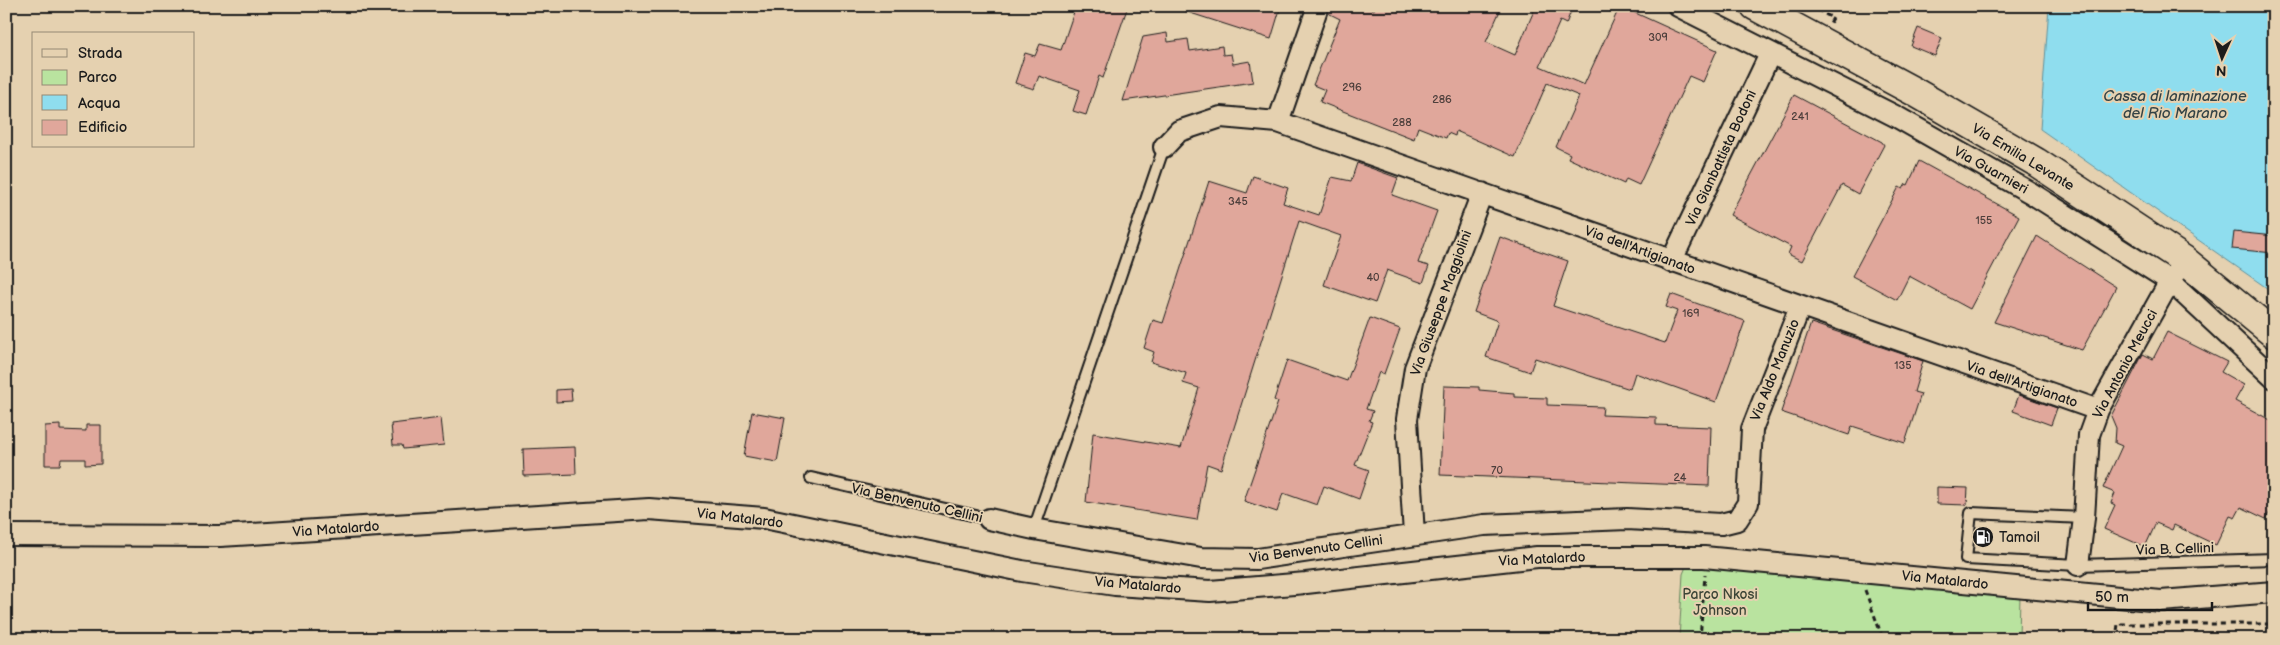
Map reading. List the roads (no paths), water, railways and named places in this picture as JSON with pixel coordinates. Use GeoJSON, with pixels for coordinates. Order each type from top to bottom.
{"type":"FeatureCollection","features":[{"type":"Feature","properties":{"kind":"main road","name":"Via Emilia Levante"},"geometry":{"type":"LineString","coordinates":[[1766,9],[1905,103],[2036,162],[2177,270],[2274,334]]}},
{"type":"Feature","properties":{"kind":"street"},"geometry":{"type":"LineString","coordinates":[[1278,122],[1318,6]]}},
{"type":"Feature","properties":{"kind":"street"},"geometry":{"type":"LineString","coordinates":[[1678,6],[1770,54],[1905,103]]}},
{"type":"Feature","properties":{"kind":"street","name":"Via Gianbattista Bodoni"},"geometry":{"type":"LineString","coordinates":[[1671,262],[1770,54]]}},
{"type":"Feature","properties":{"kind":"street","name":"Via dell'Artigianato"},"geometry":{"type":"LineString","coordinates":[[1164,146],[1179,131],[1221,117],[1278,122],[1482,193],[1671,262],[2098,410]]}},
{"type":"Feature","properties":{"kind":"street","name":"Via Giuseppe Maggiolini"},"geometry":{"type":"LineString","coordinates":[[1414,535],[1407,419],[1415,368],[1482,193]]}},
{"type":"Feature","properties":{"kind":"street"},"geometry":{"type":"LineString","coordinates":[[2177,270],[2274,378]]}},
{"type":"Feature","properties":{"kind":"street","name":"Via Antonio Meucci"},"geometry":{"type":"LineString","coordinates":[[2078,565],[2084,518],[2089,435],[2098,410],[2177,270]]}},
{"type":"Feature","properties":{"kind":"street","name":"Via Aldo Manuzio"},"geometry":{"type":"LineString","coordinates":[[1737,520],[1748,503],[1752,429],[1800,306]]}},
{"type":"Feature","properties":{"kind":"street","name":"Via Matalardo"},"geometry":{"type":"LineString","coordinates":[[6,535],[220,536],[649,509],[764,518],[1022,571],[1115,585],[1210,591],[1306,583],[1538,557],[1707,557],[2160,601],[2274,592]]}},
{"type":"Feature","properties":{"kind":"street","name":"Via Benvenuto Cellini"},"geometry":{"type":"LineString","coordinates":[[989,519],[1034,529],[1201,558],[1257,559],[1494,524],[1628,519],[1721,524],[1737,520]]}},
{"type":"Feature","properties":{"kind":"lane"},"geometry":{"type":"LineString","coordinates":[[1034,529],[1164,146]]}},
{"type":"Feature","properties":{"kind":"lane","name":"Via Benvenuto Cellini"},"geometry":{"type":"LineString","coordinates":[[811,478],[989,519]]}},
{"type":"Feature","properties":{"kind":"lane","name":"Via B. Cellini"},"geometry":{"type":"LineString","coordinates":[[2084,518],[1971,513],[1966,558],[2078,565],[2274,559]]}},
{"type":"Feature","properties":{"kind":"water","name":"Cassa di laminazione del Rio Marano"},"geometry":{"type":"Polygon","coordinates":[[[2049,6],[2274,6],[2274,293],[2040,129],[2049,6]]]}},
{"type":"Feature","properties":{"kind":"place","name":"Tamoil"},"geometry":{"type":"Point","coordinates":[1983,537]}},
{"type":"Feature","properties":{"kind":"park label","name":"Parco Nkosi Johnson"},"geometry":{"type":"Point","coordinates":[1720,602]}}]}
